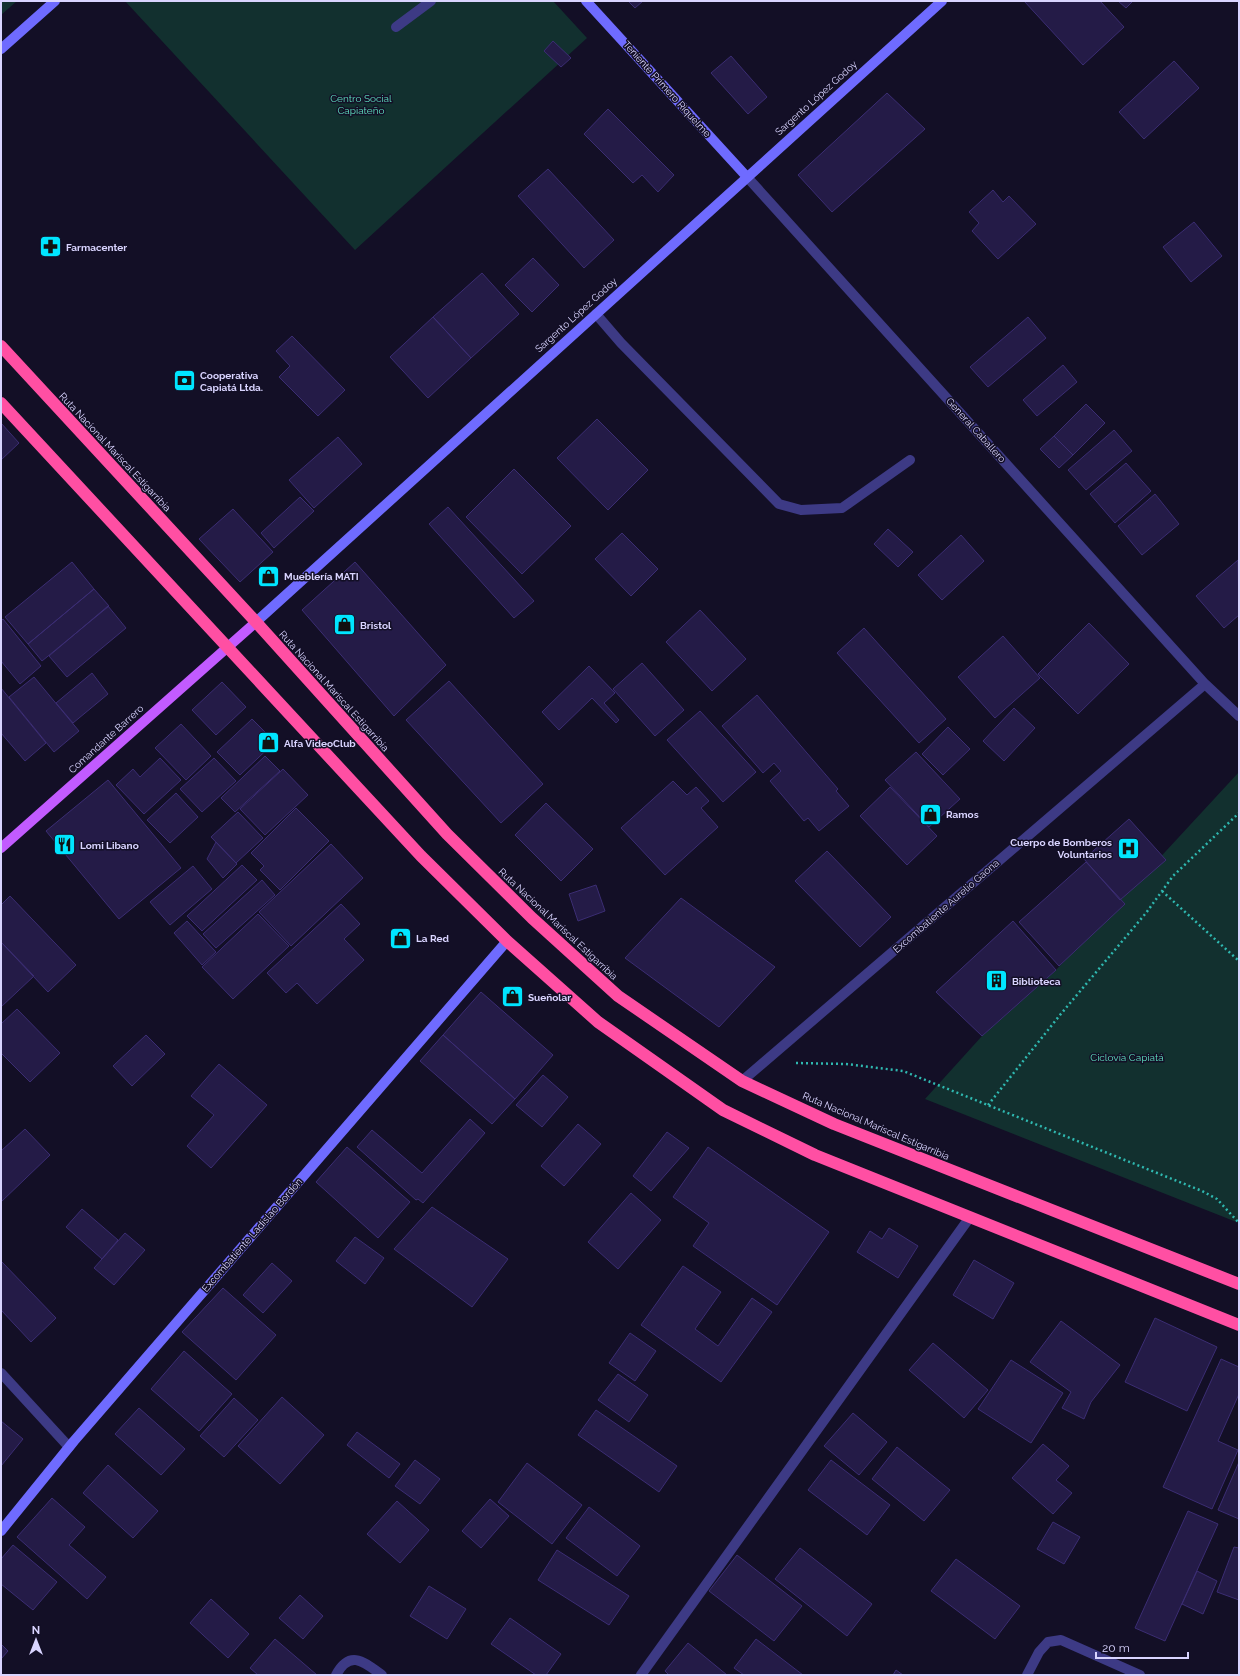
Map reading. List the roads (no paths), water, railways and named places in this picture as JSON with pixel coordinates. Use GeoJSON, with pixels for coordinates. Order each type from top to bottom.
{"type":"FeatureCollection","features":[{"type":"Feature","properties":{"kind":"highway","name":"Ruta Nacional Mariscal Estigarribia"},"geometry":{"type":"LineString","coordinates":[[1,346],[256,622],[446,834],[532,918],[618,996],[742,1081],[834,1124],[1239,1284]]}},
{"type":"Feature","properties":{"kind":"highway"},"geometry":{"type":"LineString","coordinates":[[2,405],[421,856],[507,941],[598,1022],[723,1110],[815,1155],[1239,1325]]}},
{"type":"Feature","properties":{"kind":"main road","name":"Sargento López Godoy"},"geometry":{"type":"LineString","coordinates":[[227,648],[256,622]]}},
{"type":"Feature","properties":{"kind":"main road","name":"Comandante Barrero"},"geometry":{"type":"LineString","coordinates":[[1,848],[227,648]]}},
{"type":"Feature","properties":{"kind":"street"},"geometry":{"type":"LineString","coordinates":[[1,49],[54,1]]}},
{"type":"Feature","properties":{"kind":"street"},"geometry":{"type":"LineString","coordinates":[[396,27],[432,1]]}},
{"type":"Feature","properties":{"kind":"street","name":"Teniente Primero Riquelme"},"geometry":{"type":"LineString","coordinates":[[586,1],[747,177]]}},
{"type":"Feature","properties":{"kind":"street","name":"Sargento López Godoy"},"geometry":{"type":"LineString","coordinates":[[256,622],[942,1]]}},
{"type":"Feature","properties":{"kind":"street","name":"General Caballero"},"geometry":{"type":"LineString","coordinates":[[747,177],[1205,684],[1239,716]]}},
{"type":"Feature","properties":{"kind":"street"},"geometry":{"type":"LineString","coordinates":[[596,314],[621,343],[779,504],[802,510],[842,508],[910,460]]}},
{"type":"Feature","properties":{"kind":"street","name":"Excombatiente Aurelio Gaona"},"geometry":{"type":"LineString","coordinates":[[742,1081],[1205,684]]}},
{"type":"Feature","properties":{"kind":"street","name":"Excombatiente Ladislao Bordón"},"geometry":{"type":"LineString","coordinates":[[1,1531],[69,1447],[507,941]]}},
{"type":"Feature","properties":{"kind":"street"},"geometry":{"type":"LineString","coordinates":[[641,1675],[970,1217]]}},
{"type":"Feature","properties":{"kind":"street"},"geometry":{"type":"LineString","coordinates":[[1,1372],[69,1447]]}},
{"type":"Feature","properties":{"kind":"street"},"geometry":{"type":"LineString","coordinates":[[1027,1675],[1039,1652],[1048,1642],[1060,1640],[1140,1675]]}},
{"type":"Feature","properties":{"kind":"street"},"geometry":{"type":"LineString","coordinates":[[336,1675],[340,1667],[350,1660],[360,1660],[382,1675]]}},
{"type":"Feature","properties":{"kind":"place","name":"Farmacenter"},"geometry":{"type":"Point","coordinates":[51,247]}},
{"type":"Feature","properties":{"kind":"place","name":"Cooperativa Capiatá Ltda."},"geometry":{"type":"Point","coordinates":[184,381]}},
{"type":"Feature","properties":{"kind":"place","name":"Mueblería MATI"},"geometry":{"type":"Point","coordinates":[269,576]}},
{"type":"Feature","properties":{"kind":"place","name":"Bristol"},"geometry":{"type":"Point","coordinates":[344,625]}},
{"type":"Feature","properties":{"kind":"place","name":"Alfa VideoClub"},"geometry":{"type":"Point","coordinates":[269,743]}},
{"type":"Feature","properties":{"kind":"place","name":"Ramos"},"geometry":{"type":"Point","coordinates":[930,814]}},
{"type":"Feature","properties":{"kind":"place","name":"Lomi Libano"},"geometry":{"type":"Point","coordinates":[64,845]}},
{"type":"Feature","properties":{"kind":"place","name":"Cuerpo de Bomberos Voluntarios"},"geometry":{"type":"Point","coordinates":[1128,848]}},
{"type":"Feature","properties":{"kind":"place","name":"La Red"},"geometry":{"type":"Point","coordinates":[400,938]}},
{"type":"Feature","properties":{"kind":"place","name":"Biblioteca"},"geometry":{"type":"Point","coordinates":[996,981]}},
{"type":"Feature","properties":{"kind":"place","name":"Sueñolar"},"geometry":{"type":"Point","coordinates":[512,997]}},
{"type":"Feature","properties":{"kind":"park label","name":"Centro Social Capiateño"},"geometry":{"type":"Point","coordinates":[361,104]}},
{"type":"Feature","properties":{"kind":"park label","name":"Ciclovía Capiatá"},"geometry":{"type":"Point","coordinates":[1127,1057]}}]}
